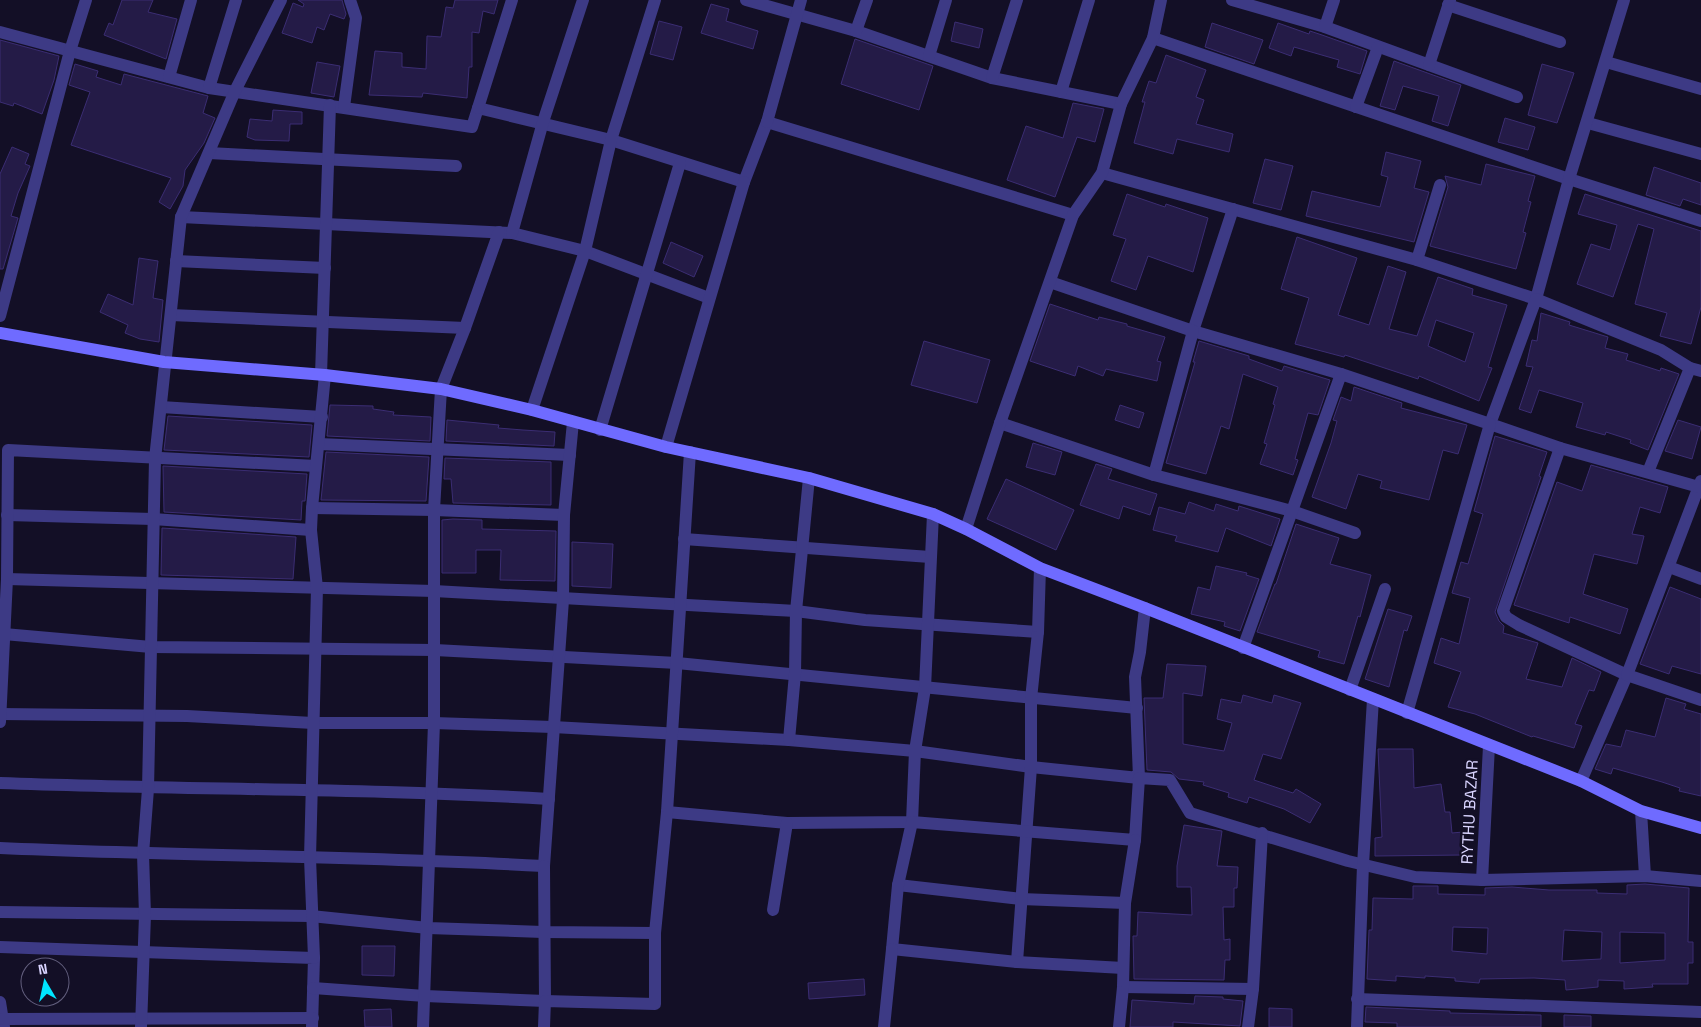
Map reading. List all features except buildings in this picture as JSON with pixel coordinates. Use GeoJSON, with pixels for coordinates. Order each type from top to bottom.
{"type":"FeatureCollection","features":[{"type":"Feature","properties":{"kind":"main road"},"geometry":{"type":"LineString","coordinates":[[0,333],[164,362],[323,375],[440,389],[532,410],[666,447],[809,478],[933,514],[1040,568],[1581,781],[1642,811],[1701,828]]}},
{"type":"Feature","properties":{"kind":"street"},"geometry":{"type":"LineString","coordinates":[[0,316],[70,51],[86,0]]}},
{"type":"Feature","properties":{"kind":"street"},"geometry":{"type":"LineString","coordinates":[[169,77],[191,0]]}},
{"type":"Feature","properties":{"kind":"street"},"geometry":{"type":"LineString","coordinates":[[210,88],[236,0]]}},
{"type":"Feature","properties":{"kind":"street"},"geometry":{"type":"LineString","coordinates":[[142,1023],[145,915],[143,854],[148,789],[155,459],[181,217],[235,91],[281,0]]}},
{"type":"Feature","properties":{"kind":"street"},"geometry":{"type":"LineString","coordinates":[[344,107],[356,18],[350,0]]}},
{"type":"Feature","properties":{"kind":"street"},"geometry":{"type":"LineString","coordinates":[[0,32],[210,88],[472,126],[512,0]]}},
{"type":"Feature","properties":{"kind":"street"},"geometry":{"type":"LineString","coordinates":[[424,1027],[434,724],[434,510],[440,389],[505,232],[583,0]]}},
{"type":"Feature","properties":{"kind":"street"},"geometry":{"type":"LineString","coordinates":[[532,410],[584,251],[611,140],[655,0]]}},
{"type":"Feature","properties":{"kind":"street"},"geometry":{"type":"LineString","coordinates":[[746,0],[856,31],[992,78],[1121,104]]}},
{"type":"Feature","properties":{"kind":"street"},"geometry":{"type":"LineString","coordinates":[[666,447],[744,182],[767,122],[801,0]]}},
{"type":"Feature","properties":{"kind":"street"},"geometry":{"type":"LineString","coordinates":[[856,31],[867,0]]}},
{"type":"Feature","properties":{"kind":"street"},"geometry":{"type":"LineString","coordinates":[[929,56],[946,0]]}},
{"type":"Feature","properties":{"kind":"street"},"geometry":{"type":"LineString","coordinates":[[992,78],[1017,0]]}},
{"type":"Feature","properties":{"kind":"street"},"geometry":{"type":"LineString","coordinates":[[1061,92],[1089,0]]}},
{"type":"Feature","properties":{"kind":"street"},"geometry":{"type":"LineString","coordinates":[[966,529],[1000,423],[1073,215],[1102,173],[1121,104],[1153,38],[1161,0]]}},
{"type":"Feature","properties":{"kind":"street"},"geometry":{"type":"LineString","coordinates":[[1232,0],[1324,27],[1517,97]]}},
{"type":"Feature","properties":{"kind":"street"},"geometry":{"type":"LineString","coordinates":[[1324,27],[1334,0]]}},
{"type":"Feature","properties":{"kind":"street"},"geometry":{"type":"LineString","coordinates":[[1407,713],[1490,424],[1536,299],[1569,179],[1588,123],[1624,0]]}},
{"type":"Feature","properties":{"kind":"street"},"geometry":{"type":"LineString","coordinates":[[1429,65],[1449,3],[1560,42]]}},
{"type":"Feature","properties":{"kind":"street"},"geometry":{"type":"LineString","coordinates":[[1153,38],[1569,179],[1701,221]]}},
{"type":"Feature","properties":{"kind":"street"},"geometry":{"type":"LineString","coordinates":[[1356,107],[1378,47]]}},
{"type":"Feature","properties":{"kind":"street"},"geometry":{"type":"LineString","coordinates":[[1606,62],[1701,89]]}},
{"type":"Feature","properties":{"kind":"street"},"geometry":{"type":"LineString","coordinates":[[0,1002],[4,1023],[312,1023],[314,958],[310,858],[317,588],[312,508],[322,417],[330,105]]}},
{"type":"Feature","properties":{"kind":"street"},"geometry":{"type":"LineString","coordinates":[[478,108],[543,122],[611,140],[744,182]]}},
{"type":"Feature","properties":{"kind":"street"},"geometry":{"type":"LineString","coordinates":[[767,122],[1073,215]]}},
{"type":"Feature","properties":{"kind":"street"},"geometry":{"type":"LineString","coordinates":[[1588,123],[1701,154]]}},
{"type":"Feature","properties":{"kind":"street"},"geometry":{"type":"LineString","coordinates":[[210,153],[456,166]]}},
{"type":"Feature","properties":{"kind":"street"},"geometry":{"type":"LineString","coordinates":[[600,430],[680,163]]}},
{"type":"Feature","properties":{"kind":"street"},"geometry":{"type":"LineString","coordinates":[[1102,173],[1417,260],[1536,299],[1661,350],[1696,369],[1648,472]]}},
{"type":"Feature","properties":{"kind":"street"},"geometry":{"type":"LineString","coordinates":[[1417,260],[1440,185]]}},
{"type":"Feature","properties":{"kind":"street"},"geometry":{"type":"LineString","coordinates":[[1154,475],[1193,331],[1233,209]]}},
{"type":"Feature","properties":{"kind":"street"},"geometry":{"type":"LineString","coordinates":[[181,217],[505,232],[584,251],[709,298]]}},
{"type":"Feature","properties":{"kind":"street"},"geometry":{"type":"LineString","coordinates":[[176,261],[325,268]]}},
{"type":"Feature","properties":{"kind":"street"},"geometry":{"type":"LineString","coordinates":[[1050,282],[1193,331],[1341,374],[1560,448],[1700,484],[1627,675],[1581,781]]}},
{"type":"Feature","properties":{"kind":"street"},"geometry":{"type":"LineString","coordinates":[[170,315],[465,328]]}},
{"type":"Feature","properties":{"kind":"street"},"geometry":{"type":"LineString","coordinates":[[1243,648],[1341,374]]}},
{"type":"Feature","properties":{"kind":"street"},"geometry":{"type":"LineString","coordinates":[[161,407],[322,417]]}},
{"type":"Feature","properties":{"kind":"street"},"geometry":{"type":"LineString","coordinates":[[544,1027],[544,866],[563,600],[564,516],[573,422]]}},
{"type":"Feature","properties":{"kind":"street"},"geometry":{"type":"LineString","coordinates":[[1000,423],[1154,475],[1292,511],[1355,533]]}},
{"type":"Feature","properties":{"kind":"street"},"geometry":{"type":"LineString","coordinates":[[319,444],[570,455]]}},
{"type":"Feature","properties":{"kind":"street"},"geometry":{"type":"LineString","coordinates":[[1560,448],[1504,614],[1519,625],[1627,675],[1701,700]]}},
{"type":"Feature","properties":{"kind":"street"},"geometry":{"type":"LineString","coordinates":[[316,466],[8,450],[6,579],[0,717],[149,716],[313,724],[434,724],[553,727],[789,740],[915,750],[1031,767],[1170,780],[1190,813],[1363,865],[1415,877],[1482,880],[1645,876],[1701,881]]}},
{"type":"Feature","properties":{"kind":"street"},"geometry":{"type":"LineString","coordinates":[[313,988],[425,996],[655,1004],[655,933],[667,812],[690,452]]}},
{"type":"Feature","properties":{"kind":"street"},"geometry":{"type":"LineString","coordinates":[[789,740],[795,674],[796,611],[809,478]]}},
{"type":"Feature","properties":{"kind":"street"},"geometry":{"type":"LineString","coordinates":[[312,508],[434,510],[564,516]]}},
{"type":"Feature","properties":{"kind":"street"},"geometry":{"type":"LineString","coordinates":[[884,1027],[898,885],[912,822],[915,750],[925,688],[933,514]]}},
{"type":"Feature","properties":{"kind":"street"},"geometry":{"type":"LineString","coordinates":[[7,515],[153,519],[312,530]]}},
{"type":"Feature","properties":{"kind":"street"},"geometry":{"type":"LineString","coordinates":[[684,539],[802,546],[930,557]]}},
{"type":"Feature","properties":{"kind":"street"},"geometry":{"type":"LineString","coordinates":[[1668,566],[1701,579]]}},
{"type":"Feature","properties":{"kind":"street"},"geometry":{"type":"LineString","coordinates":[[1017,962],[1031,767],[1031,699],[1038,632],[1040,568]]}},
{"type":"Feature","properties":{"kind":"street"},"geometry":{"type":"LineString","coordinates":[[6,579],[151,585],[434,591],[563,600],[796,611],[865,620],[1038,632]]}},
{"type":"Feature","properties":{"kind":"street"},"geometry":{"type":"LineString","coordinates":[[1350,690],[1385,589]]}},
{"type":"Feature","properties":{"kind":"street"},"geometry":{"type":"LineString","coordinates":[[1119,1027],[1123,987],[1125,903],[1135,840],[1139,778],[1135,678],[1145,608]]}},
{"type":"Feature","properties":{"kind":"street"},"geometry":{"type":"LineString","coordinates":[[4,634],[152,646],[435,650],[677,663],[1137,708]]}},
{"type":"Feature","properties":{"kind":"street"},"geometry":{"type":"LineString","coordinates":[[1357,1027],[1363,865],[1373,699]]}},
{"type":"Feature","properties":{"kind":"street","name":"RYTHU BAZAR"},"geometry":{"type":"LineString","coordinates":[[1482,880],[1489,746]]}},
{"type":"Feature","properties":{"kind":"street"},"geometry":{"type":"LineString","coordinates":[[0,783],[148,789],[431,792],[549,799]]}},
{"type":"Feature","properties":{"kind":"street"},"geometry":{"type":"LineString","coordinates":[[1642,811],[1645,876]]}},
{"type":"Feature","properties":{"kind":"street"},"geometry":{"type":"LineString","coordinates":[[667,812],[787,823],[912,822],[1135,840]]}},
{"type":"Feature","properties":{"kind":"street"},"geometry":{"type":"LineString","coordinates":[[773,910],[787,823]]}},
{"type":"Feature","properties":{"kind":"street"},"geometry":{"type":"LineString","coordinates":[[1248,1027],[1253,989],[1262,834]]}},
{"type":"Feature","properties":{"kind":"street"},"geometry":{"type":"LineString","coordinates":[[0,848],[143,854],[430,860],[544,866]]}},
{"type":"Feature","properties":{"kind":"street"},"geometry":{"type":"LineString","coordinates":[[898,885],[1021,899],[1125,903]]}},
{"type":"Feature","properties":{"kind":"street"},"geometry":{"type":"LineString","coordinates":[[0,912],[311,916],[428,928],[655,933]]}},
{"type":"Feature","properties":{"kind":"street"},"geometry":{"type":"LineString","coordinates":[[0,947],[314,958]]}},
{"type":"Feature","properties":{"kind":"street"},"geometry":{"type":"LineString","coordinates":[[892,949],[1017,962],[1123,968]]}},
{"type":"Feature","properties":{"kind":"street"},"geometry":{"type":"LineString","coordinates":[[1123,987],[1253,989]]}},
{"type":"Feature","properties":{"kind":"street"},"geometry":{"type":"LineString","coordinates":[[1357,999],[1701,1012]]}}]}
